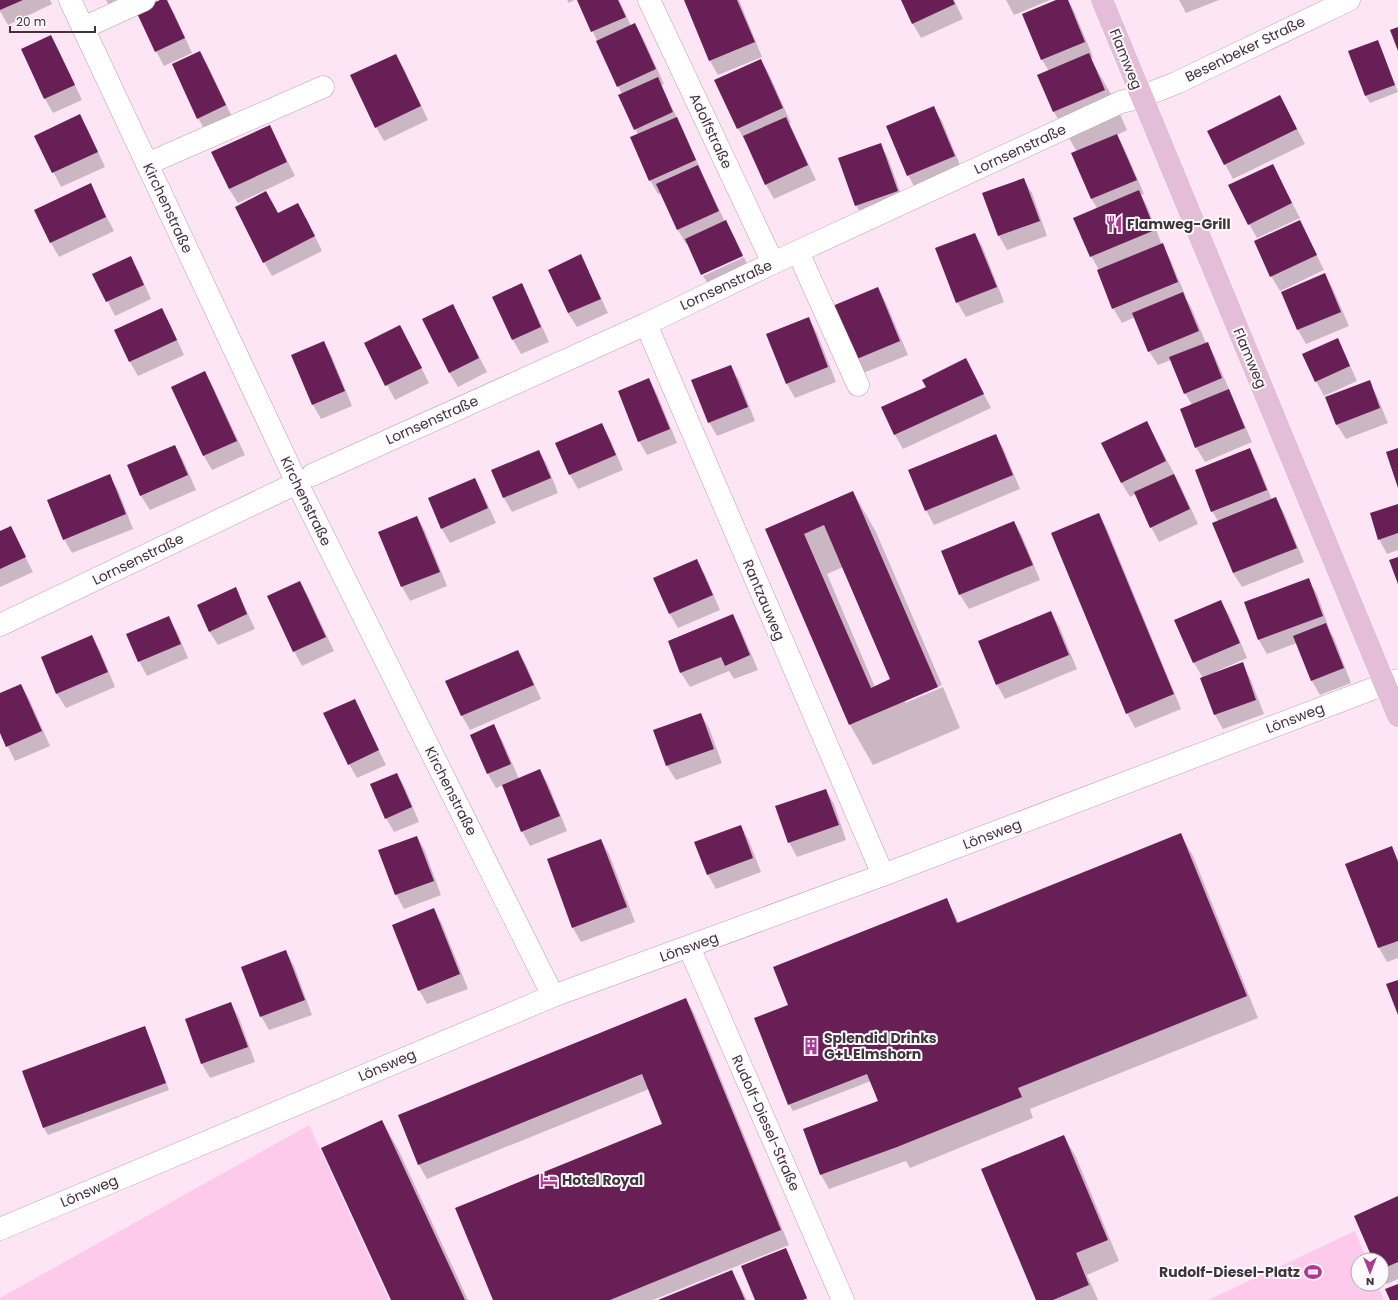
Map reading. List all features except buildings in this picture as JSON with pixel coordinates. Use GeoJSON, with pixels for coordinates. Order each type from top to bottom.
{"type":"FeatureCollection","features":[{"type":"Feature","properties":{"kind":"main road","name":"Flamweg"},"geometry":{"type":"LineString","coordinates":[[1102,0],[1141,97],[1392,682],[1398,716]]}},
{"type":"Feature","properties":{"kind":"street","name":"Kirchenstraße"},"geometry":{"type":"LineString","coordinates":[[70,0],[147,164],[304,479],[553,996]]}},
{"type":"Feature","properties":{"kind":"street"},"geometry":{"type":"LineString","coordinates":[[83,28],[144,0]]}},
{"type":"Feature","properties":{"kind":"street","name":"Adolfstraße"},"geometry":{"type":"LineString","coordinates":[[649,0],[773,263]]}},
{"type":"Feature","properties":{"kind":"street","name":"Besenbeker Straße"},"geometry":{"type":"LineString","coordinates":[[1141,97],[1176,82],[1338,2]]}},
{"type":"Feature","properties":{"kind":"street"},"geometry":{"type":"LineString","coordinates":[[147,164],[323,87]]}},
{"type":"Feature","properties":{"kind":"street","name":"Lornsenstraße"},"geometry":{"type":"LineString","coordinates":[[0,625],[304,479],[646,324],[773,263],[1121,102],[1141,97]]}},
{"type":"Feature","properties":{"kind":"street"},"geometry":{"type":"LineString","coordinates":[[798,252],[858,385]]}},
{"type":"Feature","properties":{"kind":"street","name":"Rantzauweg"},"geometry":{"type":"LineString","coordinates":[[646,324],[882,875]]}},
{"type":"Feature","properties":{"kind":"street","name":"Lönsweg"},"geometry":{"type":"LineString","coordinates":[[0,1229],[553,996],[882,875],[1392,682]]}},
{"type":"Feature","properties":{"kind":"street","name":"Rudolf-Diesel-Straße"},"geometry":{"type":"LineString","coordinates":[[689,946],[843,1300]]}},
{"type":"Feature","properties":{"kind":"shaded area"},"geometry":{"type":"Polygon","coordinates":[[[309,1125],[389,1300],[0,1300],[0,1298],[309,1125]]]}},
{"type":"Feature","properties":{"kind":"shaded area","name":"Rudolf-Diesel-Platz"},"geometry":{"type":"Polygon","coordinates":[[[1355,1231],[1364,1252],[1350,1252],[1350,1292],[1380,1292],[1384,1300],[1208,1300],[1355,1231]]]}},
{"type":"Feature","properties":{"kind":"place","name":"Flamweg-Grill"},"geometry":{"type":"Point","coordinates":[1114,224]}},
{"type":"Feature","properties":{"kind":"place","name":"Splendid Drinks G+L Elmshorn"},"geometry":{"type":"Point","coordinates":[811,1046]}},
{"type":"Feature","properties":{"kind":"place","name":"Hotel Royal"},"geometry":{"type":"Point","coordinates":[549,1180]}},
{"type":"Feature","properties":{"kind":"place","name":"Rudolf-Diesel-Platz"},"geometry":{"type":"Point","coordinates":[1313,1272]}}]}
